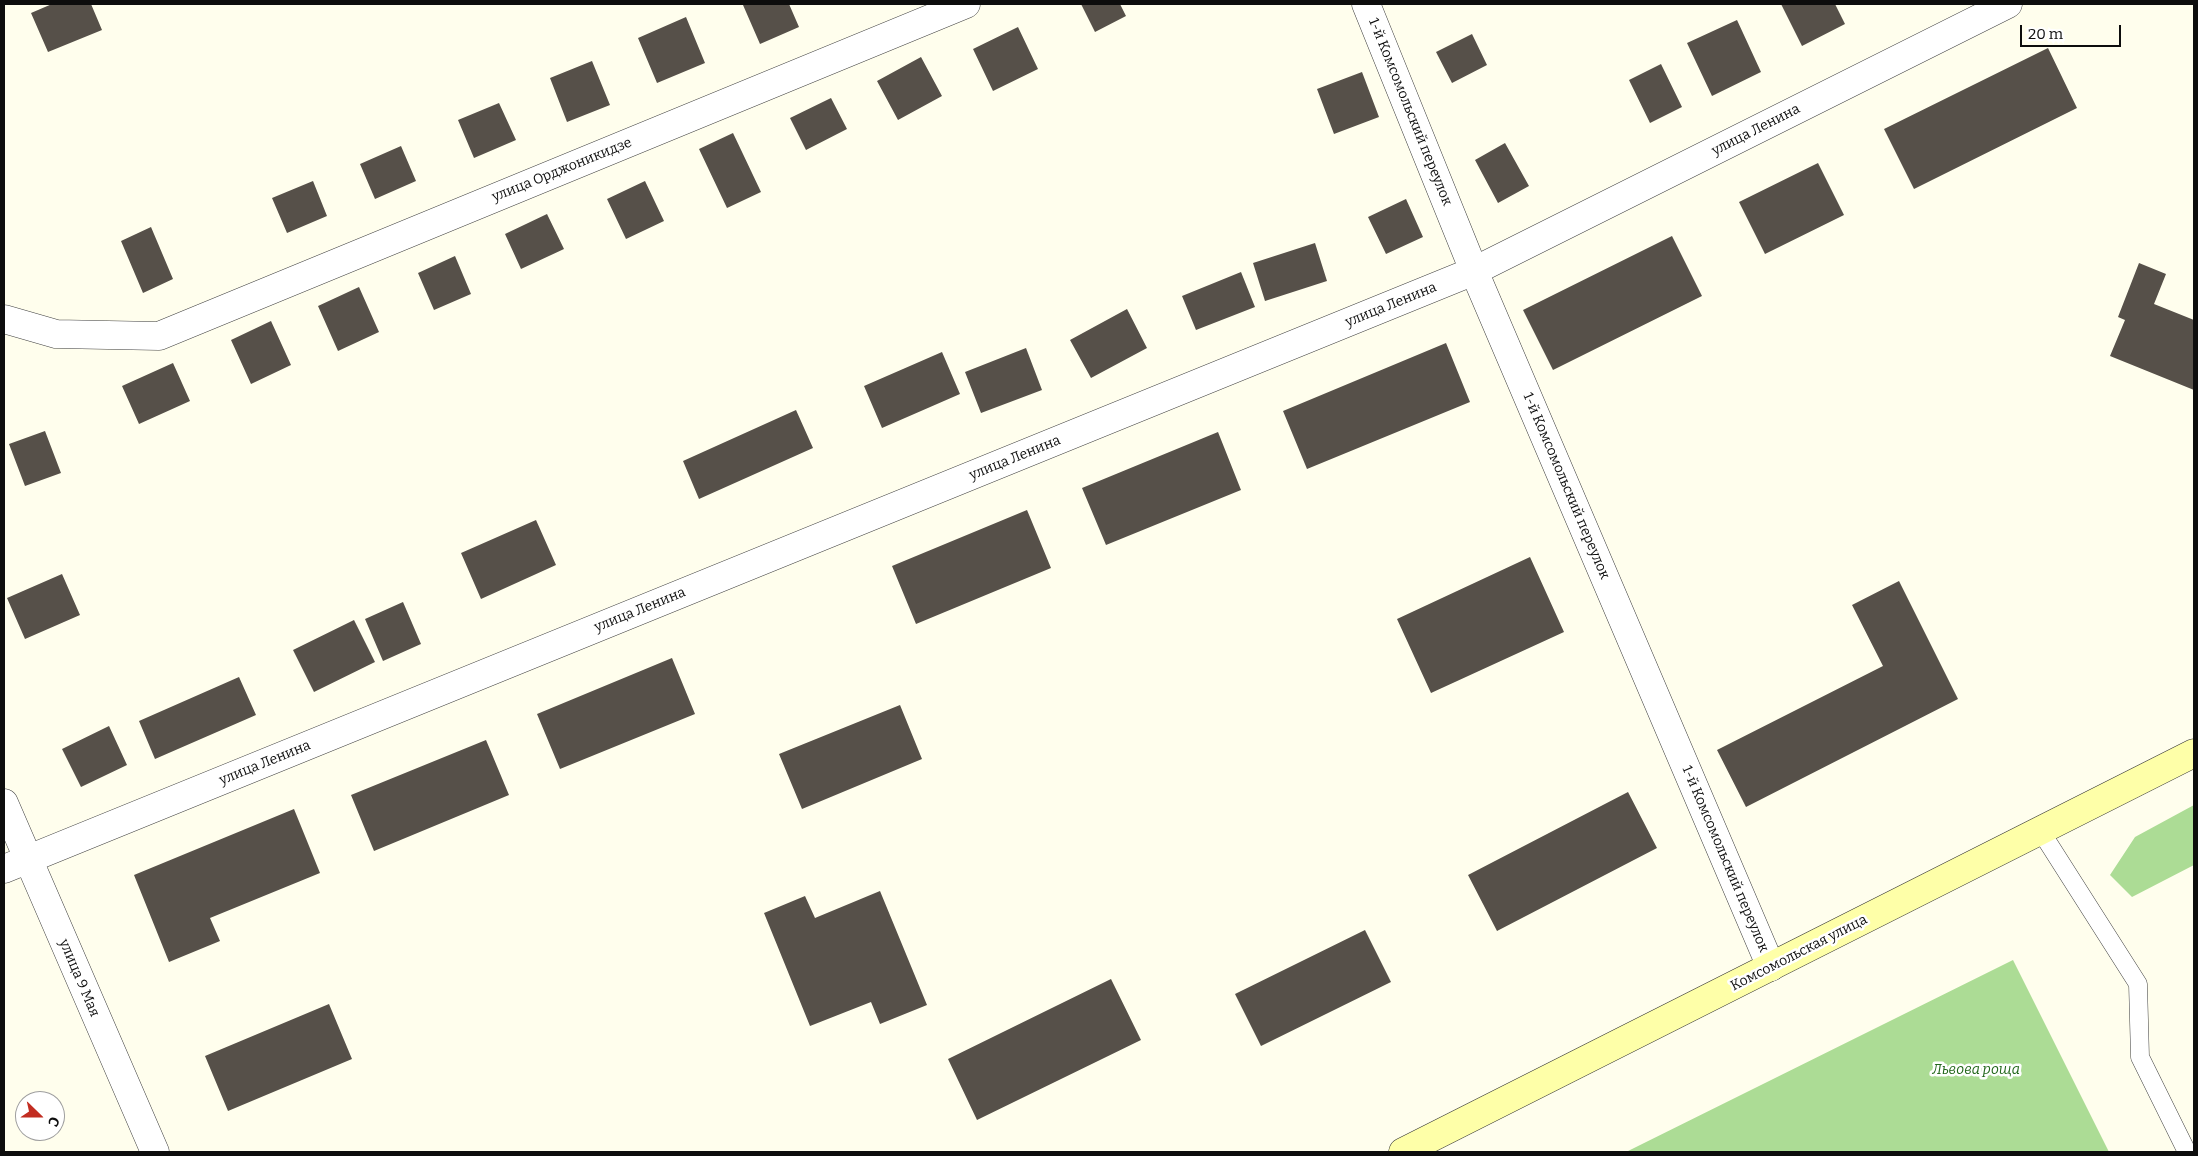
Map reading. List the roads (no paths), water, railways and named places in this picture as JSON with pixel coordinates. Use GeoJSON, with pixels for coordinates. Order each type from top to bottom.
{"type":"FeatureCollection","features":[{"type":"Feature","properties":{"kind":"main road","name":"Комсомольская улица"},"geometry":{"type":"LineString","coordinates":[[1403,1152],[2194,753]]}},
{"type":"Feature","properties":{"kind":"street","name":"улица Орджоникидзе"},"geometry":{"type":"LineString","coordinates":[[4,319],[56,334],[159,336],[966,4]]}},
{"type":"Feature","properties":{"kind":"street","name":"1-й Комсомольский переулок"},"geometry":{"type":"LineString","coordinates":[[1366,4],[1474,271],[1771,967]]}},
{"type":"Feature","properties":{"kind":"street","name":"улица Ленина"},"geometry":{"type":"LineString","coordinates":[[16,864],[1474,271],[2008,4]]}},
{"type":"Feature","properties":{"kind":"street","name":"улица 9 Мая"},"geometry":{"type":"LineString","coordinates":[[4,803],[16,864],[154,1152]]}},
{"type":"Feature","properties":{"kind":"lane"},"geometry":{"type":"LineString","coordinates":[[2040,830],[2138,984],[2140,1057],[2187,1152]]}},
{"type":"Feature","properties":{"kind":"park label","name":"Львова роща"},"geometry":{"type":"Point","coordinates":[1976,1070]}}]}
